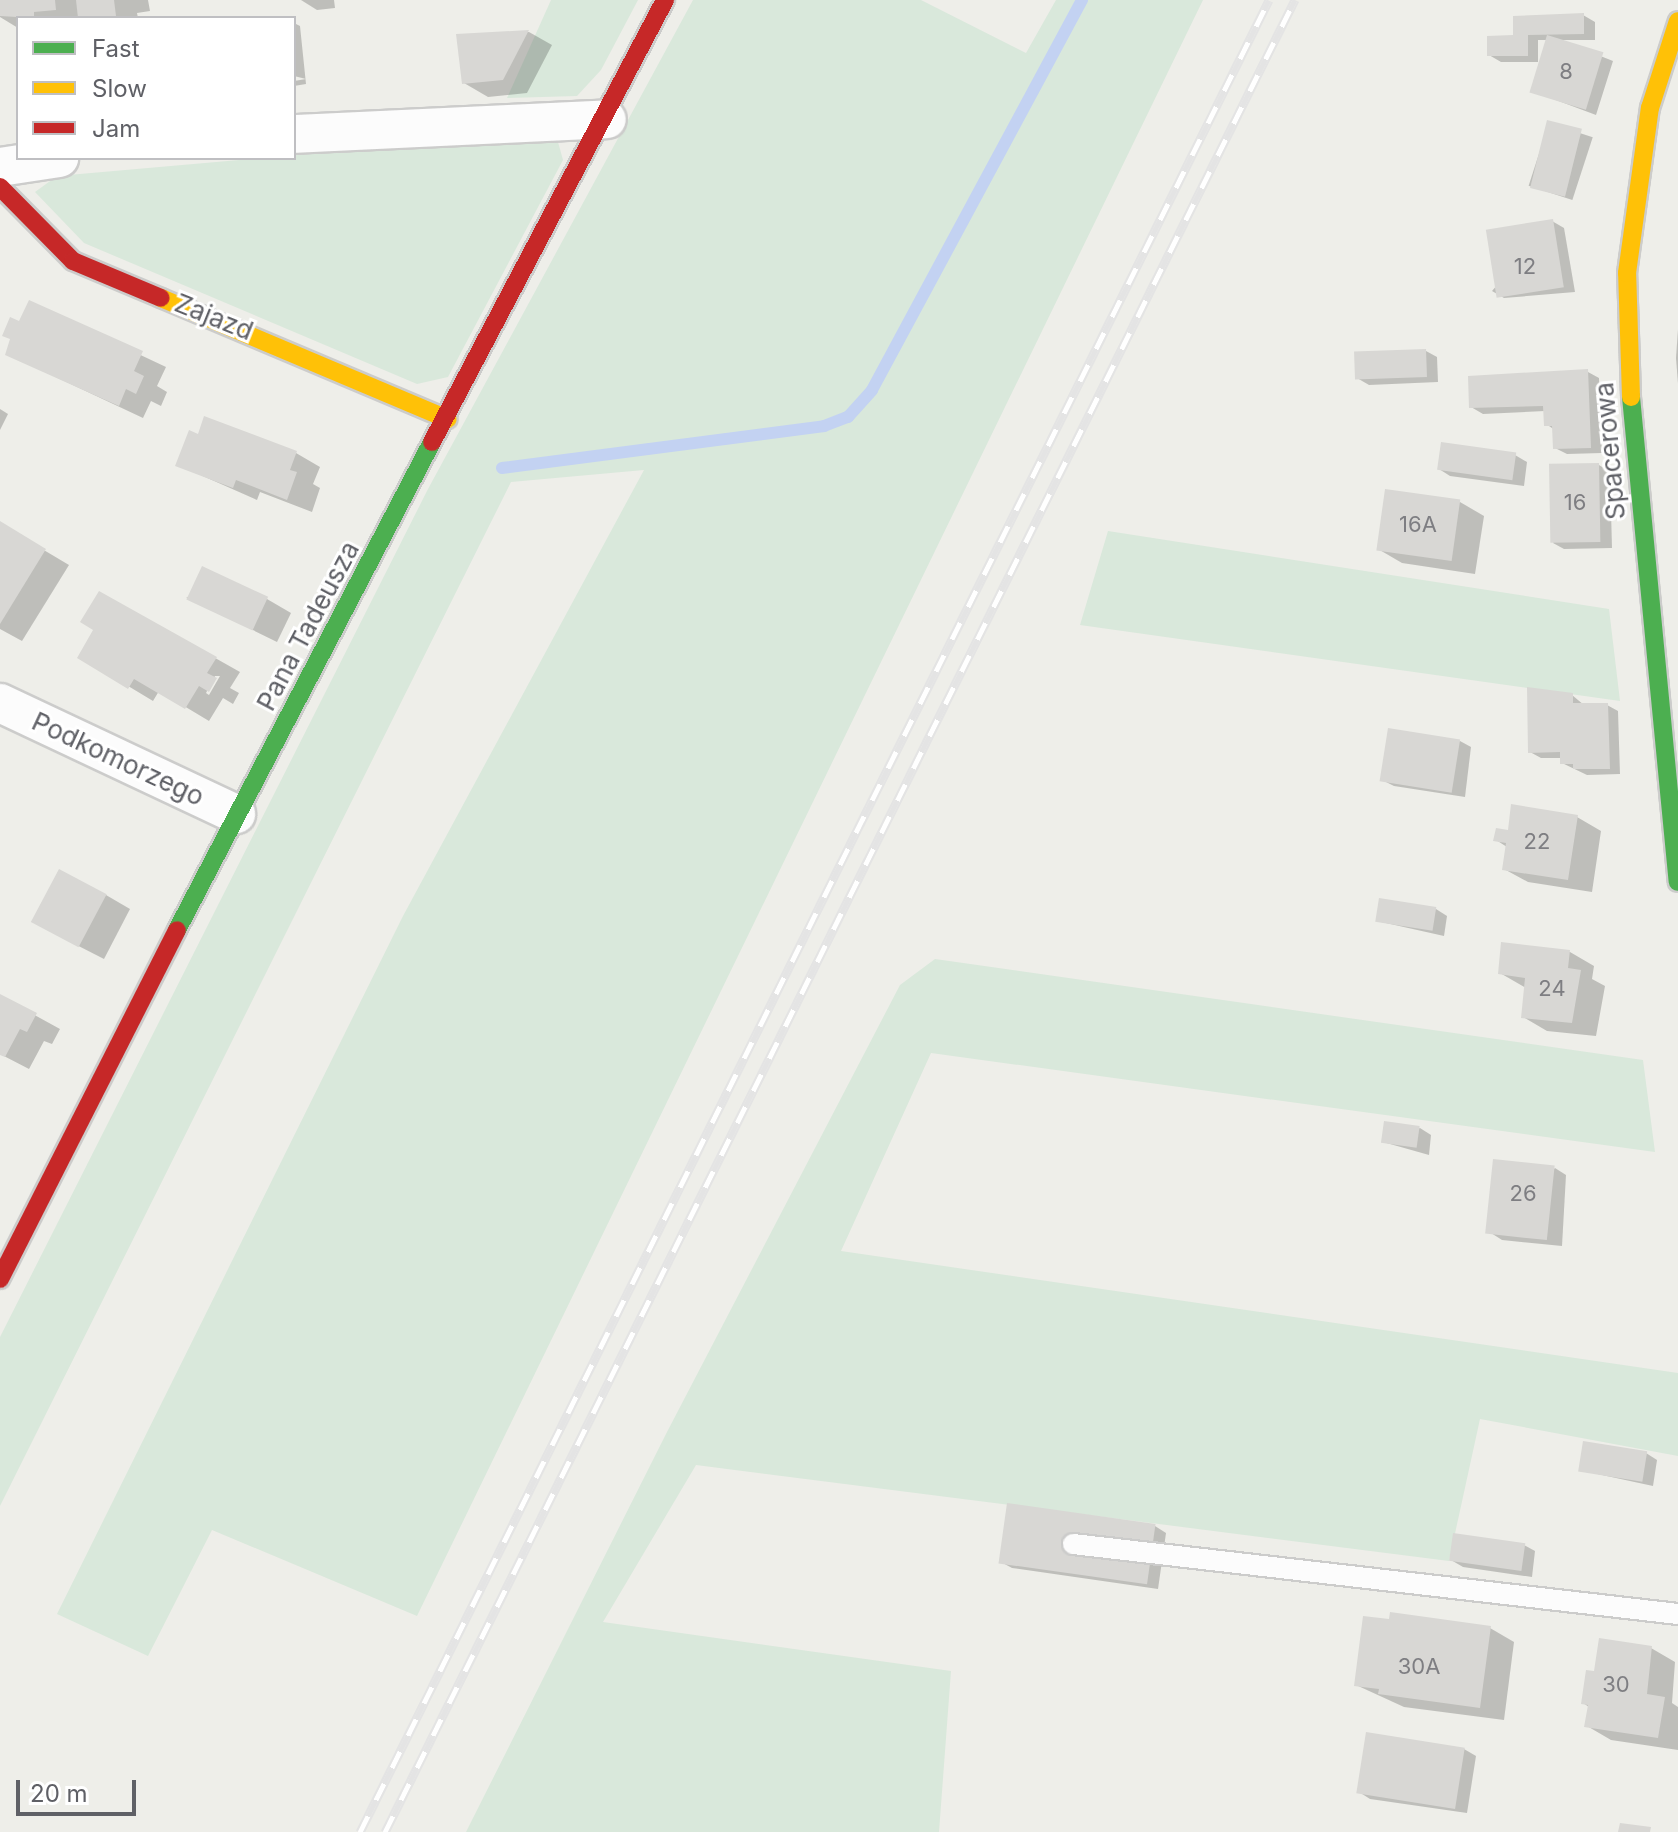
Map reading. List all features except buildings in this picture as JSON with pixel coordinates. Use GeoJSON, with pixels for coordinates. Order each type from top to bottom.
{"type":"FeatureCollection","features":[{"type":"Feature","properties":{"kind":"street","name":"Pana Tadeusza"},"geometry":{"type":"LineString","coordinates":[[0,1279],[236,814],[607,119],[665,0]]}},
{"type":"Feature","properties":{"kind":"street","name":"Spacerowa"},"geometry":{"type":"LineString","coordinates":[[1678,21],[1643,139],[1627,273],[1631,406],[1678,882]]}},
{"type":"Feature","properties":{"kind":"street"},"geometry":{"type":"LineString","coordinates":[[296,134],[607,119]]}},
{"type":"Feature","properties":{"kind":"street"},"geometry":{"type":"LineString","coordinates":[[0,167],[46,160]]}},
{"type":"Feature","properties":{"kind":"street","name":"Zajazd"},"geometry":{"type":"LineString","coordinates":[[0,187],[73,261],[448,419]]}},
{"type":"Feature","properties":{"kind":"street","name":"Podkomorzego"},"geometry":{"type":"LineString","coordinates":[[0,703],[236,814]]}},
{"type":"Feature","properties":{"kind":"lane"},"geometry":{"type":"LineString","coordinates":[[1073,1544],[1678,1614]]}},
{"type":"Feature","properties":{"kind":"green space"},"geometry":{"type":"Polygon","coordinates":[[[551,0],[638,0],[601,70],[577,96],[507,98],[551,0]]]}},
{"type":"Feature","properties":{"kind":"green space"},"geometry":{"type":"Polygon","coordinates":[[[693,0],[921,0],[1026,53],[1056,0],[1203,0],[417,1616],[212,1530],[148,1656],[57,1614],[403,916],[644,470],[511,482],[0,1506],[0,1337],[428,489],[693,0]]]}},
{"type":"Feature","properties":{"kind":"green space"},"geometry":{"type":"Polygon","coordinates":[[[532,134],[558,142],[563,160],[448,377],[417,384],[84,243],[35,192],[57,176],[238,160],[296,160],[296,155],[532,134]]]}},
{"type":"Feature","properties":{"kind":"green space"},"geometry":{"type":"Polygon","coordinates":[[[1108,531],[1609,609],[1620,701],[1080,625],[1108,531]]]}},
{"type":"Feature","properties":{"kind":"green space"},"geometry":{"type":"Polygon","coordinates":[[[935,959],[1643,1060],[1655,1152],[931,1053],[841,1251],[1678,1373],[1678,1456],[1480,1419],[1449,1561],[696,1465],[603,1622],[951,1671],[939,1832],[466,1832],[667,1432],[900,985],[935,959]]]}},
{"type":"Feature","properties":{"kind":"waterway"},"geometry":{"type":"LineString","coordinates":[[502,468],[824,426],[848,417],[872,390],[1082,0]]}},
{"type":"Feature","properties":{"kind":"railway"},"geometry":{"type":"LineString","coordinates":[[360,1832],[1269,0]]}},
{"type":"Feature","properties":{"kind":"railway"},"geometry":{"type":"LineString","coordinates":[[385,1832],[1295,0]]}},
{"type":"Feature","properties":{"kind":"traffic: fast"},"geometry":{"type":"LineString","coordinates":[[1631,397],[1678,882]]}},
{"type":"Feature","properties":{"kind":"traffic: fast"},"geometry":{"type":"LineString","coordinates":[[177,930],[432,442]]}},
{"type":"Feature","properties":{"kind":"traffic: slow"},"geometry":{"type":"LineString","coordinates":[[1631,397],[1627,273],[1650,108],[1678,21]]}},
{"type":"Feature","properties":{"kind":"traffic: slow"},"geometry":{"type":"LineString","coordinates":[[161,298],[448,419]]}},
{"type":"Feature","properties":{"kind":"traffic: jam"},"geometry":{"type":"LineString","coordinates":[[432,442],[665,0]]}},
{"type":"Feature","properties":{"kind":"traffic: jam"},"geometry":{"type":"LineString","coordinates":[[0,187],[73,261],[161,298]]}},
{"type":"Feature","properties":{"kind":"traffic: jam"},"geometry":{"type":"LineString","coordinates":[[0,1279],[177,930]]}}]}
